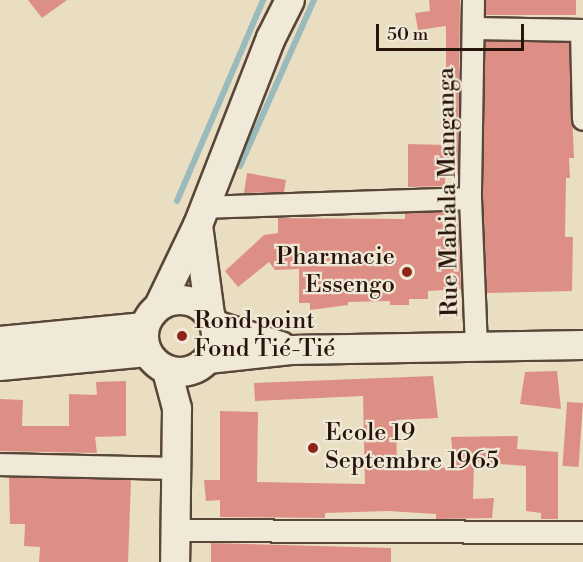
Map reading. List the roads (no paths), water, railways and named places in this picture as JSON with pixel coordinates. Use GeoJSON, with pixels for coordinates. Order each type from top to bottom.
{"type":"FeatureCollection","features":[{"type":"Feature","properties":{"kind":"street"},"geometry":{"type":"LineString","coordinates":[[175,562],[177,409],[169,348],[200,216],[290,0]]}},
{"type":"Feature","properties":{"kind":"street","name":"Rue Mabiala Manganga"},"geometry":{"type":"LineString","coordinates":[[473,0],[470,198],[476,348]]}},
{"type":"Feature","properties":{"kind":"street"},"geometry":{"type":"LineString","coordinates":[[473,28],[582,30],[583,119]]}},
{"type":"Feature","properties":{"kind":"street"},"geometry":{"type":"LineString","coordinates":[[200,216],[470,198]]}},
{"type":"Feature","properties":{"kind":"street"},"geometry":{"type":"LineString","coordinates":[[0,366],[169,348],[214,348],[200,216]]}},
{"type":"Feature","properties":{"kind":"street"},"geometry":{"type":"LineString","coordinates":[[169,348],[181,299],[192,301],[212,320],[291,350]]}},
{"type":"Feature","properties":{"kind":"street"},"geometry":{"type":"LineString","coordinates":[[0,340],[169,348],[291,350],[583,345]]}},
{"type":"Feature","properties":{"kind":"street"},"geometry":{"type":"LineString","coordinates":[[0,464],[176,468]]}},
{"type":"Feature","properties":{"kind":"street"},"geometry":{"type":"LineString","coordinates":[[175,530],[583,532]]}},
{"type":"Feature","properties":{"kind":"waterway"},"geometry":{"type":"LineString","coordinates":[[177,201],[263,0]]}},
{"type":"Feature","properties":{"kind":"waterway"},"geometry":{"type":"LineString","coordinates":[[240,166],[314,0]]}},
{"type":"Feature","properties":{"kind":"place","name":"Pharmacie Essengo"},"geometry":{"type":"Point","coordinates":[407,272]}},
{"type":"Feature","properties":{"kind":"place","name":"Rond point Fond Tié-Tié"},"geometry":{"type":"Point","coordinates":[182,336]}},
{"type":"Feature","properties":{"kind":"place","name":"Ecole 19 Septembre 1965"},"geometry":{"type":"Point","coordinates":[313,448]}}]}
